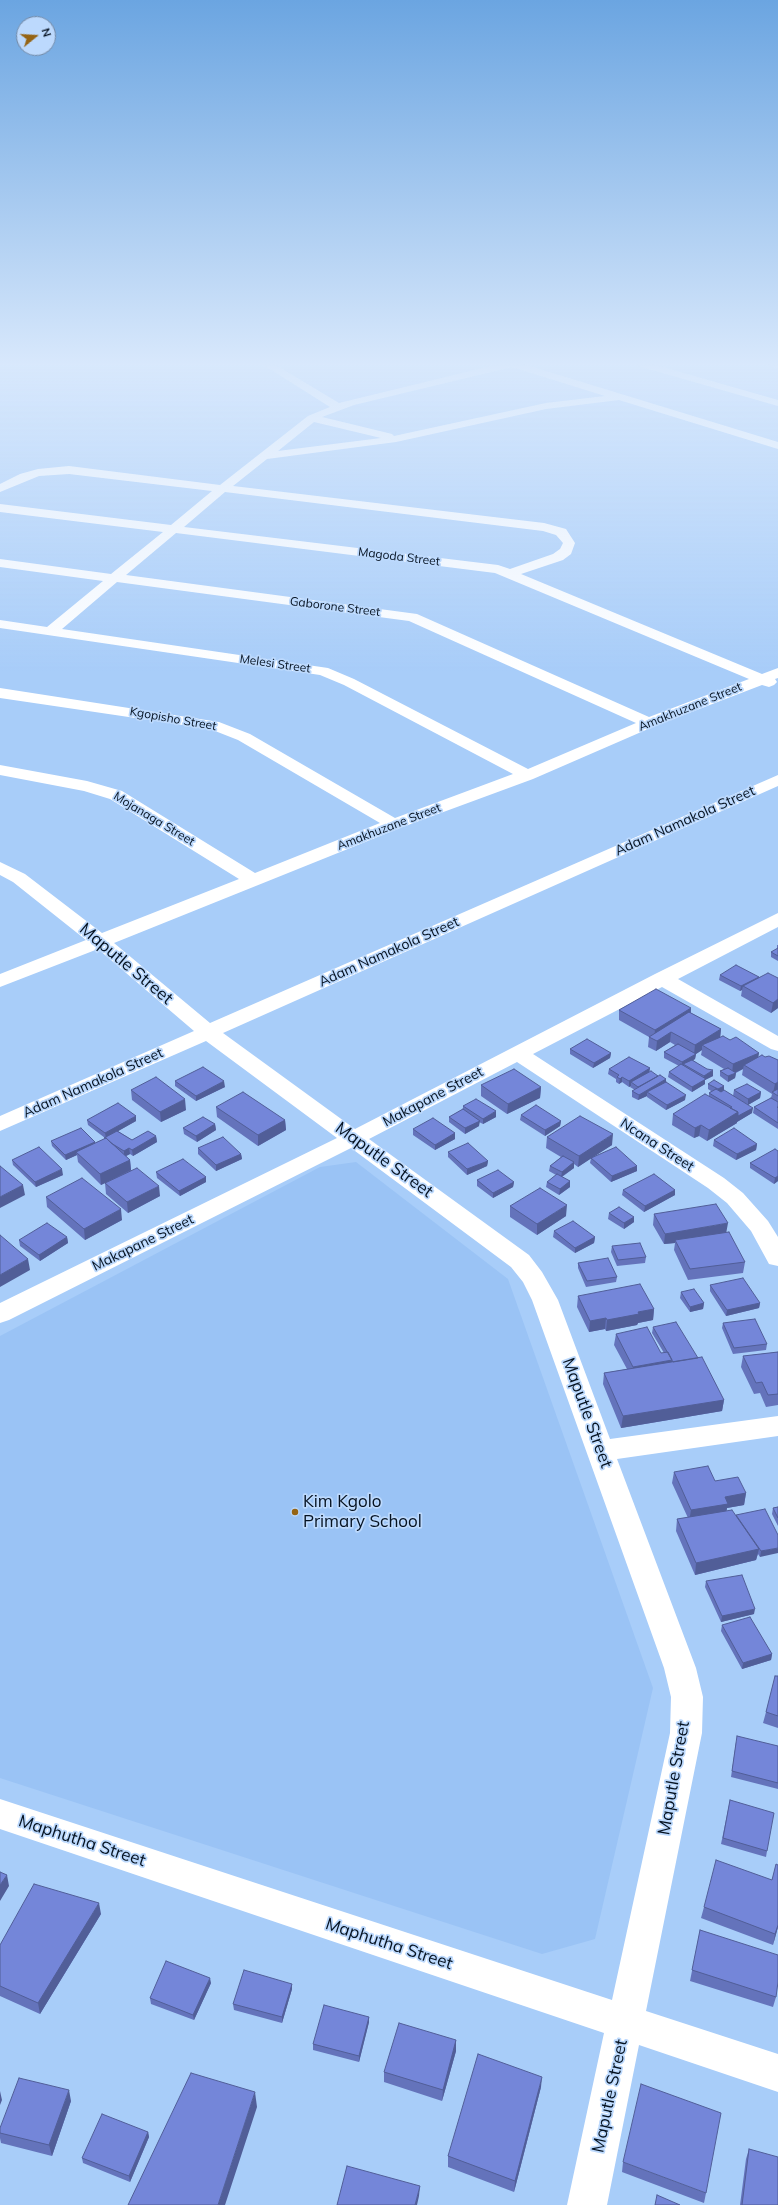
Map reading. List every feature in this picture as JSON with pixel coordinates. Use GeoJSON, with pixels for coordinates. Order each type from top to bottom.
{"type":"FeatureCollection","features":[{"type":"Feature","properties":{"kind":"street"},"geometry":{"type":"LineString","coordinates":[[49,632],[251,467]]}},
{"type":"Feature","properties":{"kind":"street"},"geometry":{"type":"LineString","coordinates":[[0,488],[24,476],[61,470],[544,526],[561,532],[565,536],[569,544],[566,551],[558,558],[511,573]]}},
{"type":"Feature","properties":{"kind":"street","name":"Magoda Street"},"geometry":{"type":"LineString","coordinates":[[0,508],[486,567],[511,573],[773,679]]}},
{"type":"Feature","properties":{"kind":"street","name":"Gaborone Street"},"geometry":{"type":"LineString","coordinates":[[0,563],[412,617],[440,628],[649,723]]}},
{"type":"Feature","properties":{"kind":"street","name":"Melesi Street"},"geometry":{"type":"LineString","coordinates":[[0,624],[323,671],[349,682],[527,775]]}},
{"type":"Feature","properties":{"kind":"street","name":"Amakhuzane Street"},"geometry":{"type":"LineString","coordinates":[[0,981],[394,824],[527,775],[649,723],[773,679]]}},
{"type":"Feature","properties":{"kind":"street","name":"Kgopisho Street"},"geometry":{"type":"LineString","coordinates":[[0,693],[214,725],[244,737],[394,824]]}},
{"type":"Feature","properties":{"kind":"street","name":"Mojanaga Street"},"geometry":{"type":"LineString","coordinates":[[0,770],[87,786],[116,795],[253,880]]}},
{"type":"Feature","properties":{"kind":"street","name":"Adam Namakola Street"},"geometry":{"type":"LineString","coordinates":[[0,1124],[778,780]]}},
{"type":"Feature","properties":{"kind":"street","name":"Maputle Street"},"geometry":{"type":"LineString","coordinates":[[0,867],[19,878],[101,942],[208,1032],[520,1261],[533,1278],[545,1300],[680,1668],[687,1697],[686,1733],[587,2205]]}},
{"type":"Feature","properties":{"kind":"street","name":"Makapane Street"},"geometry":{"type":"LineString","coordinates":[[0,1314],[354,1138],[516,1053],[778,920]]}},
{"type":"Feature","properties":{"kind":"street"},"geometry":{"type":"LineString","coordinates":[[662,978],[778,1045]]}},
{"type":"Feature","properties":{"kind":"street","name":"Ncana Street"},"geometry":{"type":"LineString","coordinates":[[516,1053],[716,1183],[735,1198],[760,1227],[778,1258]]}},
{"type":"Feature","properties":{"kind":"street"},"geometry":{"type":"LineString","coordinates":[[601,1451],[778,1426]]}},
{"type":"Feature","properties":{"kind":"street","name":"Maphutha Street"},"geometry":{"type":"LineString","coordinates":[[0,1814],[778,2073]]}},
{"type":"Feature","properties":{"kind":"shaded area","name":"Kim Kgolo Primary School"},"geometry":{"type":"Polygon","coordinates":[[[356,1162],[508,1279],[653,1688],[595,1939],[542,1954],[0,1778],[0,1336],[320,1167],[356,1162]]]}},
{"type":"Feature","properties":{"kind":"building"},"geometry":{"type":"Polygon","coordinates":[[[778,948],[778,956],[771,952],[778,948]]]}},
{"type":"Feature","properties":{"kind":"building"},"geometry":{"type":"Polygon","coordinates":[[[736,965],[759,977],[741,986],[720,975],[736,965]]]}},
{"type":"Feature","properties":{"kind":"building"},"geometry":{"type":"Polygon","coordinates":[[[768,973],[778,978],[778,999],[773,1003],[743,986],[768,973]]]}},
{"type":"Feature","properties":{"kind":"building"},"geometry":{"type":"Polygon","coordinates":[[[656,989],[691,1008],[655,1030],[619,1010],[656,989]]]}},
{"type":"Feature","properties":{"kind":"building"},"geometry":{"type":"Polygon","coordinates":[[[689,1012],[721,1029],[695,1045],[671,1032],[657,1041],[649,1037],[689,1012]]]}},
{"type":"Feature","properties":{"kind":"building"},"geometry":{"type":"Polygon","coordinates":[[[723,1036],[730,1040],[736,1037],[759,1053],[733,1064],[702,1045],[723,1036]]]}},
{"type":"Feature","properties":{"kind":"building"},"geometry":{"type":"Polygon","coordinates":[[[587,1039],[611,1053],[594,1063],[570,1049],[587,1039]]]}},
{"type":"Feature","properties":{"kind":"building"},"geometry":{"type":"Polygon","coordinates":[[[678,1044],[696,1054],[682,1062],[664,1052],[678,1044]]]}},
{"type":"Feature","properties":{"kind":"building"},"geometry":{"type":"Polygon","coordinates":[[[762,1055],[778,1060],[778,1082],[775,1084],[744,1065],[762,1055]]]}},
{"type":"Feature","properties":{"kind":"building"},"geometry":{"type":"Polygon","coordinates":[[[629,1057],[650,1068],[629,1081],[622,1077],[620,1079],[617,1077],[619,1075],[609,1069],[629,1057]]]}},
{"type":"Feature","properties":{"kind":"building"},"geometry":{"type":"Polygon","coordinates":[[[692,1060],[707,1069],[713,1070],[704,1076],[683,1064],[692,1060]]]}},
{"type":"Feature","properties":{"kind":"building"},"geometry":{"type":"Polygon","coordinates":[[[681,1064],[706,1079],[692,1087],[669,1072],[681,1064]]]}},
{"type":"Feature","properties":{"kind":"building"},"geometry":{"type":"Polygon","coordinates":[[[203,1067],[224,1081],[196,1096],[175,1081],[203,1067]]]}},
{"type":"Feature","properties":{"kind":"building"},"geometry":{"type":"Polygon","coordinates":[[[728,1068],[736,1073],[728,1076],[720,1071],[728,1068]]]}},
{"type":"Feature","properties":{"kind":"building"},"geometry":{"type":"Polygon","coordinates":[[[514,1069],[541,1087],[508,1104],[481,1085],[514,1069]]]}},
{"type":"Feature","properties":{"kind":"building"},"geometry":{"type":"Polygon","coordinates":[[[651,1071],[658,1076],[638,1087],[631,1082],[651,1071]]]}},
{"type":"Feature","properties":{"kind":"building"},"geometry":{"type":"Polygon","coordinates":[[[660,1075],[666,1079],[639,1095],[632,1091],[660,1075]]]}},
{"type":"Feature","properties":{"kind":"building"},"geometry":{"type":"Polygon","coordinates":[[[156,1077],[185,1099],[160,1112],[131,1090],[156,1077]]]}},
{"type":"Feature","properties":{"kind":"building"},"geometry":{"type":"Polygon","coordinates":[[[714,1080],[724,1086],[718,1089],[708,1084],[714,1080]]]}},
{"type":"Feature","properties":{"kind":"building"},"geometry":{"type":"Polygon","coordinates":[[[666,1082],[686,1095],[667,1105],[647,1092],[666,1082]]]}},
{"type":"Feature","properties":{"kind":"building"},"geometry":{"type":"Polygon","coordinates":[[[747,1084],[761,1092],[748,1099],[734,1090],[747,1084]]]}},
{"type":"Feature","properties":{"kind":"building"},"geometry":{"type":"Polygon","coordinates":[[[716,1089],[721,1092],[724,1090],[753,1108],[738,1116],[738,1112],[730,1108],[732,1107],[709,1093],[716,1089]]]}},
{"type":"Feature","properties":{"kind":"building"},"geometry":{"type":"Polygon","coordinates":[[[778,1089],[778,1096],[772,1092],[778,1089]]]}},
{"type":"Feature","properties":{"kind":"building"},"geometry":{"type":"Polygon","coordinates":[[[243,1092],[285,1120],[258,1135],[216,1107],[243,1092]]]}},
{"type":"Feature","properties":{"kind":"building"},"geometry":{"type":"Polygon","coordinates":[[[705,1094],[738,1112],[709,1130],[701,1125],[695,1128],[673,1114],[705,1094]]]}},
{"type":"Feature","properties":{"kind":"building"},"geometry":{"type":"Polygon","coordinates":[[[771,1098],[778,1102],[778,1123],[754,1107],[771,1098]]]}},
{"type":"Feature","properties":{"kind":"building"},"geometry":{"type":"Polygon","coordinates":[[[476,1099],[496,1111],[483,1119],[463,1106],[476,1099]]]}},
{"type":"Feature","properties":{"kind":"building"},"geometry":{"type":"Polygon","coordinates":[[[118,1103],[136,1116],[105,1133],[87,1120],[118,1103]]]}},
{"type":"Feature","properties":{"kind":"building"},"geometry":{"type":"Polygon","coordinates":[[[536,1105],[561,1121],[545,1130],[521,1115],[536,1105]]]}},
{"type":"Feature","properties":{"kind":"building"},"geometry":{"type":"Polygon","coordinates":[[[463,1109],[480,1121],[465,1128],[449,1117],[463,1109]]]}},
{"type":"Feature","properties":{"kind":"building"},"geometry":{"type":"Polygon","coordinates":[[[580,1116],[613,1134],[579,1156],[547,1137],[580,1116]]]}},
{"type":"Feature","properties":{"kind":"building"},"geometry":{"type":"Polygon","coordinates":[[[203,1117],[215,1124],[196,1136],[183,1128],[203,1117]]]}},
{"type":"Feature","properties":{"kind":"building"},"geometry":{"type":"Polygon","coordinates":[[[433,1118],[455,1133],[435,1145],[413,1129],[433,1118]]]}},
{"type":"Feature","properties":{"kind":"building"},"geometry":{"type":"Polygon","coordinates":[[[81,1128],[95,1142],[65,1155],[51,1141],[81,1128]]]}},
{"type":"Feature","properties":{"kind":"building"},"geometry":{"type":"Polygon","coordinates":[[[734,1128],[757,1144],[737,1154],[714,1140],[734,1128]]]}},
{"type":"Feature","properties":{"kind":"building"},"geometry":{"type":"Polygon","coordinates":[[[117,1131],[132,1140],[148,1131],[156,1136],[132,1150],[129,1148],[124,1151],[104,1138],[117,1131]]]}},
{"type":"Feature","properties":{"kind":"building"},"geometry":{"type":"Polygon","coordinates":[[[223,1137],[241,1154],[216,1165],[198,1148],[223,1137]]]}},
{"type":"Feature","properties":{"kind":"building"},"geometry":{"type":"Polygon","coordinates":[[[106,1138],[130,1160],[100,1174],[76,1152],[106,1138]]]}},
{"type":"Feature","properties":{"kind":"building"},"geometry":{"type":"Polygon","coordinates":[[[468,1143],[488,1161],[467,1169],[448,1152],[468,1143]]]}},
{"type":"Feature","properties":{"kind":"building"},"geometry":{"type":"Polygon","coordinates":[[[39,1147],[62,1169],[35,1182],[12,1160],[39,1147]]]}},
{"type":"Feature","properties":{"kind":"building"},"geometry":{"type":"Polygon","coordinates":[[[616,1147],[637,1166],[612,1176],[591,1158],[616,1147]]]}},
{"type":"Feature","properties":{"kind":"building"},"geometry":{"type":"Polygon","coordinates":[[[775,1149],[778,1151],[778,1176],[775,1178],[750,1163],[775,1149]]]}},
{"type":"Feature","properties":{"kind":"building"},"geometry":{"type":"Polygon","coordinates":[[[563,1156],[574,1162],[562,1172],[550,1166],[563,1156]]]}},
{"type":"Feature","properties":{"kind":"building"},"geometry":{"type":"Polygon","coordinates":[[[183,1159],[206,1177],[179,1191],[156,1172],[183,1159]]]}},
{"type":"Feature","properties":{"kind":"building"},"geometry":{"type":"Polygon","coordinates":[[[0,1166],[23,1185],[0,1197],[0,1166]]]}},
{"type":"Feature","properties":{"kind":"building"},"geometry":{"type":"Polygon","coordinates":[[[137,1168],[159,1186],[127,1202],[105,1183],[137,1168]]]}},
{"type":"Feature","properties":{"kind":"building"},"geometry":{"type":"Polygon","coordinates":[[[498,1170],[514,1182],[493,1193],[477,1180],[498,1170]]]}},
{"type":"Feature","properties":{"kind":"building"},"geometry":{"type":"Polygon","coordinates":[[[557,1174],[570,1181],[560,1189],[547,1182],[557,1174]]]}},
{"type":"Feature","properties":{"kind":"building"},"geometry":{"type":"Polygon","coordinates":[[[654,1174],[675,1190],[645,1206],[623,1190],[654,1174]]]}},
{"type":"Feature","properties":{"kind":"building"},"geometry":{"type":"Polygon","coordinates":[[[82,1178],[121,1209],[84,1229],[46,1197],[82,1178]]]}},
{"type":"Feature","properties":{"kind":"building"},"geometry":{"type":"Polygon","coordinates":[[[540,1188],[567,1205],[537,1224],[510,1206],[540,1188]]]}},
{"type":"Feature","properties":{"kind":"building"},"geometry":{"type":"Polygon","coordinates":[[[716,1204],[728,1223],[665,1234],[654,1214],[716,1204]]]}},
{"type":"Feature","properties":{"kind":"building"},"geometry":{"type":"Polygon","coordinates":[[[619,1207],[634,1217],[624,1223],[609,1213],[619,1207]]]}},
{"type":"Feature","properties":{"kind":"building"},"geometry":{"type":"Polygon","coordinates":[[[573,1221],[595,1237],[575,1248],[554,1231],[573,1221]]]}},
{"type":"Feature","properties":{"kind":"building"},"geometry":{"type":"Polygon","coordinates":[[[47,1223],[67,1237],[39,1255],[19,1240],[47,1223]]]}},
{"type":"Feature","properties":{"kind":"building"},"geometry":{"type":"Polygon","coordinates":[[[729,1232],[745,1262],[690,1269],[675,1240],[729,1232]]]}},
{"type":"Feature","properties":{"kind":"building"},"geometry":{"type":"Polygon","coordinates":[[[0,1235],[28,1259],[0,1275],[0,1235]]]}},
{"type":"Feature","properties":{"kind":"building"},"geometry":{"type":"Polygon","coordinates":[[[640,1243],[646,1257],[618,1260],[612,1246],[640,1243]]]}},
{"type":"Feature","properties":{"kind":"building"},"geometry":{"type":"Polygon","coordinates":[[[608,1258],[617,1277],[587,1281],[578,1263],[608,1258]]]}},
{"type":"Feature","properties":{"kind":"building"},"geometry":{"type":"Polygon","coordinates":[[[743,1278],[760,1303],[727,1310],[710,1285],[743,1278]]]}},
{"type":"Feature","properties":{"kind":"building"},"geometry":{"type":"Polygon","coordinates":[[[640,1284],[654,1309],[638,1312],[639,1314],[607,1320],[606,1318],[590,1321],[578,1296],[640,1284]]]}},
{"type":"Feature","properties":{"kind":"building"},"geometry":{"type":"Polygon","coordinates":[[[694,1289],[704,1303],[690,1307],[681,1292],[694,1289]]]}},
{"type":"Feature","properties":{"kind":"building"},"geometry":{"type":"Polygon","coordinates":[[[755,1319],[767,1344],[734,1348],[723,1323],[755,1319]]]}},
{"type":"Feature","properties":{"kind":"building"},"geometry":{"type":"Polygon","coordinates":[[[676,1322],[698,1358],[673,1362],[653,1327],[676,1322]]]}},
{"type":"Feature","properties":{"kind":"building"},"geometry":{"type":"Polygon","coordinates":[[[647,1327],[661,1353],[668,1352],[672,1360],[633,1367],[616,1334],[647,1327]]]}},
{"type":"Feature","properties":{"kind":"building"},"geometry":{"type":"Polygon","coordinates":[[[778,1352],[778,1394],[768,1395],[762,1382],[756,1383],[743,1356],[778,1352]]]}},
{"type":"Feature","properties":{"kind":"building"},"geometry":{"type":"Polygon","coordinates":[[[702,1357],[724,1400],[623,1416],[604,1373],[702,1357]]]}},
{"type":"Feature","properties":{"kind":"building"},"geometry":{"type":"Polygon","coordinates":[[[708,1466],[715,1481],[738,1477],[746,1493],[725,1497],[728,1504],[691,1510],[674,1472],[708,1466]]]}},
{"type":"Feature","properties":{"kind":"building"},"geometry":{"type":"Polygon","coordinates":[[[778,1507],[778,1518],[773,1508],[778,1507]]]}},
{"type":"Feature","properties":{"kind":"building"},"geometry":{"type":"Polygon","coordinates":[[[765,1509],[778,1535],[778,1548],[761,1551],[736,1515],[765,1509]]]}},
{"type":"Feature","properties":{"kind":"building"},"geometry":{"type":"Polygon","coordinates":[[[732,1510],[759,1549],[696,1563],[677,1519],[732,1510]]]}},
{"type":"Feature","properties":{"kind":"building"},"geometry":{"type":"Polygon","coordinates":[[[742,1575],[755,1609],[722,1616],[706,1581],[742,1575]]]}},
{"type":"Feature","properties":{"kind":"building"},"geometry":{"type":"Polygon","coordinates":[[[750,1617],[772,1654],[743,1663],[722,1625],[750,1617]]]}},
{"type":"Feature","properties":{"kind":"building"},"geometry":{"type":"Polygon","coordinates":[[[775,1676],[778,1676],[778,1716],[766,1712],[775,1676]]]}},
{"type":"Feature","properties":{"kind":"building"},"geometry":{"type":"Polygon","coordinates":[[[737,1736],[778,1746],[778,1783],[732,1771],[737,1736]]]}},
{"type":"Feature","properties":{"kind":"building"},"geometry":{"type":"Polygon","coordinates":[[[730,1800],[774,1813],[767,1851],[723,1838],[730,1800]]]}},
{"type":"Feature","properties":{"kind":"building"},"geometry":{"type":"Polygon","coordinates":[[[716,1860],[772,1880],[776,1864],[778,1865],[778,1925],[775,1934],[704,1907],[716,1860]]]}},
{"type":"Feature","properties":{"kind":"building"},"geometry":{"type":"Polygon","coordinates":[[[0,1872],[7,1875],[0,1885],[0,1872]]]}},
{"type":"Feature","properties":{"kind":"building"},"geometry":{"type":"Polygon","coordinates":[[[34,1884],[99,1903],[38,2003],[0,1986],[0,1945],[34,1884]]]}},
{"type":"Feature","properties":{"kind":"building"},"geometry":{"type":"Polygon","coordinates":[[[700,1930],[778,1955],[778,1982],[776,1997],[692,1970],[700,1930]]]}},
{"type":"Feature","properties":{"kind":"building"},"geometry":{"type":"Polygon","coordinates":[[[166,1961],[210,1978],[193,2015],[150,1998],[166,1961]]]}},
{"type":"Feature","properties":{"kind":"building"},"geometry":{"type":"Polygon","coordinates":[[[244,1970],[292,1984],[282,2017],[233,2004],[244,1970]]]}},
{"type":"Feature","properties":{"kind":"building"},"geometry":{"type":"Polygon","coordinates":[[[324,2005],[369,2017],[359,2056],[313,2044],[324,2005]]]}},
{"type":"Feature","properties":{"kind":"building"},"geometry":{"type":"Polygon","coordinates":[[[399,2023],[456,2040],[443,2090],[384,2072],[399,2023]]]}},
{"type":"Feature","properties":{"kind":"building"},"geometry":{"type":"Polygon","coordinates":[[[478,2054],[542,2077],[515,2181],[448,2156],[478,2054]]]}},
{"type":"Feature","properties":{"kind":"building"},"geometry":{"type":"Polygon","coordinates":[[[191,2073],[255,2092],[218,2205],[128,2205],[191,2073]]]}},
{"type":"Feature","properties":{"kind":"building"},"geometry":{"type":"Polygon","coordinates":[[[19,2078],[69,2090],[49,2145],[0,2133],[0,2128],[19,2078]]]}},
{"type":"Feature","properties":{"kind":"building"},"geometry":{"type":"Polygon","coordinates":[[[641,2084],[721,2113],[706,2193],[623,2162],[641,2084]]]}},
{"type":"Feature","properties":{"kind":"building"},"geometry":{"type":"Polygon","coordinates":[[[102,2114],[148,2132],[129,2176],[82,2158],[102,2114]]]}},
{"type":"Feature","properties":{"kind":"building"},"geometry":{"type":"Polygon","coordinates":[[[749,2149],[778,2157],[778,2205],[742,2205],[749,2149]]]}},
{"type":"Feature","properties":{"kind":"building"},"geometry":{"type":"Polygon","coordinates":[[[347,2166],[420,2186],[415,2205],[337,2205],[347,2166]]]}},
{"type":"Feature","properties":{"kind":"building"},"geometry":{"type":"Polygon","coordinates":[[[657,2195],[680,2205],[655,2205],[657,2195]]]}},
{"type":"Feature","properties":{"kind":"place","name":"Kim Kgolo Primary School"},"geometry":{"type":"Point","coordinates":[295,1512]}}]}
